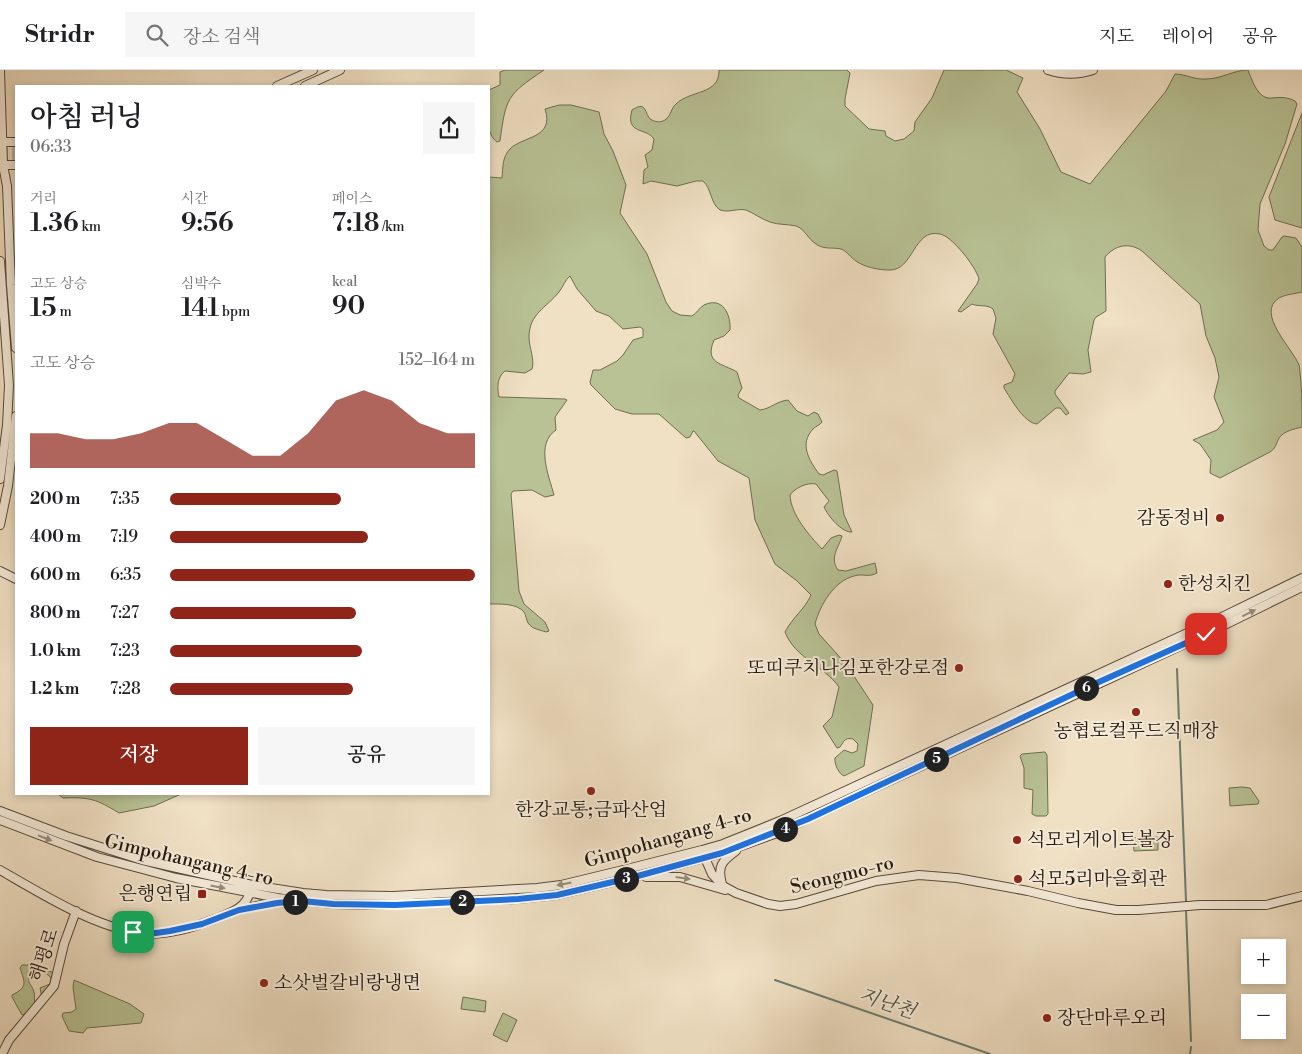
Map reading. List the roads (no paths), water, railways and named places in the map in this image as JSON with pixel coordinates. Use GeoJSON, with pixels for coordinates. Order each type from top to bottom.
{"type":"FeatureCollection","features":[{"type":"Feature","properties":{"kind":"street"},"geometry":{"type":"LineString","coordinates":[[0,70],[2,142],[0,181]]}},
{"type":"Feature","properties":{"kind":"street"},"geometry":{"type":"LineString","coordinates":[[279,85],[313,70]]}},
{"type":"Feature","properties":{"kind":"street"},"geometry":{"type":"LineString","coordinates":[[307,85],[340,70]]}},
{"type":"Feature","properties":{"kind":"street"},"geometry":{"type":"LineString","coordinates":[[1048,70],[1055,73],[1074,74],[1093,70]]}},
{"type":"Feature","properties":{"kind":"street"},"geometry":{"type":"LineString","coordinates":[[2,142],[15,142]]}},
{"type":"Feature","properties":{"kind":"street"},"geometry":{"type":"LineString","coordinates":[[2,165],[15,164]]}},
{"type":"Feature","properties":{"kind":"street"},"geometry":{"type":"LineString","coordinates":[[2,165],[7,186],[10,277],[15,336]]}},
{"type":"Feature","properties":{"kind":"street"},"geometry":{"type":"LineString","coordinates":[[0,261],[9,385],[7,425],[0,479]]}},
{"type":"Feature","properties":{"kind":"street"},"geometry":{"type":"LineString","coordinates":[[0,525],[9,476],[15,425]]}},
{"type":"Feature","properties":{"kind":"street"},"geometry":{"type":"LineString","coordinates":[[0,571],[15,578]]}},
{"type":"Feature","properties":{"kind":"street","name":"Gimpohangang 4-ro"},"geometry":{"type":"LineString","coordinates":[[0,820],[69,847],[124,865],[202,884],[311,894],[393,896],[537,888],[561,884],[716,846],[772,825],[1222,617],[1302,578]]}},
{"type":"Feature","properties":{"kind":"street","name":"Gimpohangang 4-ro"},"geometry":{"type":"LineString","coordinates":[[0,811],[108,850],[302,901],[333,904],[395,905],[518,899],[569,893],[705,858],[742,846],[808,819],[1302,587]]}},
{"type":"Feature","properties":{"kind":"street"},"geometry":{"type":"LineString","coordinates":[[723,886],[719,874],[720,868],[726,858],[742,846]]}},
{"type":"Feature","properties":{"kind":"street","name":"Seongmo-ro"},"geometry":{"type":"LineString","coordinates":[[705,858],[712,874],[723,886],[736,894],[768,904],[789,906],[876,881],[906,876],[934,876],[1028,891],[1116,910],[1138,910],[1200,904],[1266,905],[1302,896]]}},
{"type":"Feature","properties":{"kind":"street"},"geometry":{"type":"LineString","coordinates":[[0,870],[76,911],[121,929],[140,933],[156,933],[190,927],[239,910],[265,904],[302,901]]}},
{"type":"Feature","properties":{"kind":"street"},"geometry":{"type":"LineString","coordinates":[[634,877],[680,877],[736,894]]}},
{"type":"Feature","properties":{"kind":"street"},"geometry":{"type":"LineString","coordinates":[[239,910],[251,889]]}},
{"type":"Feature","properties":{"kind":"street","name":"해평로"},"geometry":{"type":"LineString","coordinates":[[2,1054],[9,1040],[54,986],[64,944],[76,911]]}},
{"type":"Feature","properties":{"kind":"waterway"},"geometry":{"type":"LineString","coordinates":[[1177,669],[1186,901]]}},
{"type":"Feature","properties":{"kind":"waterway"},"geometry":{"type":"LineString","coordinates":[[1186,910],[1191,1041]]}},
{"type":"Feature","properties":{"kind":"waterway","name":"지난천"},"geometry":{"type":"LineString","coordinates":[[775,980],[990,1054]]}},
{"type":"Feature","properties":{"kind":"waterway"},"geometry":{"type":"LineString","coordinates":[[1190,1054],[1191,1047]]}},
{"type":"Feature","properties":{"kind":"tunnel"},"geometry":{"type":"LineString","coordinates":[[0,150],[15,149]]}},
{"type":"Feature","properties":{"kind":"tunnel"},"geometry":{"type":"LineString","coordinates":[[0,157],[15,156]]}},
{"type":"Feature","properties":{"kind":"place","name":"감동정비"},"geometry":{"type":"Point","coordinates":[1220,518]}},
{"type":"Feature","properties":{"kind":"place","name":"한성치킨"},"geometry":{"type":"Point","coordinates":[1168,584]}},
{"type":"Feature","properties":{"kind":"place","name":"또띠쿠치나김포한강로점"},"geometry":{"type":"Point","coordinates":[959,668]}},
{"type":"Feature","properties":{"kind":"place","name":"농협로컬푸드직매장"},"geometry":{"type":"Point","coordinates":[1136,712]}},
{"type":"Feature","properties":{"kind":"place","name":"한강교통;금파산업"},"geometry":{"type":"Point","coordinates":[591,791]}},
{"type":"Feature","properties":{"kind":"place","name":"석모리게이트볼장"},"geometry":{"type":"Point","coordinates":[1017,840]}},
{"type":"Feature","properties":{"kind":"place","name":"석모5리마을회관"},"geometry":{"type":"Point","coordinates":[1018,879]}},
{"type":"Feature","properties":{"kind":"place","name":"은행연립"},"geometry":{"type":"Point","coordinates":[202,894]}},
{"type":"Feature","properties":{"kind":"place","name":"소삿벌갈비랑냉면"},"geometry":{"type":"Point","coordinates":[264,983]}},
{"type":"Feature","properties":{"kind":"place","name":"장단마루오리"},"geometry":{"type":"Point","coordinates":[1047,1018]}}]}
